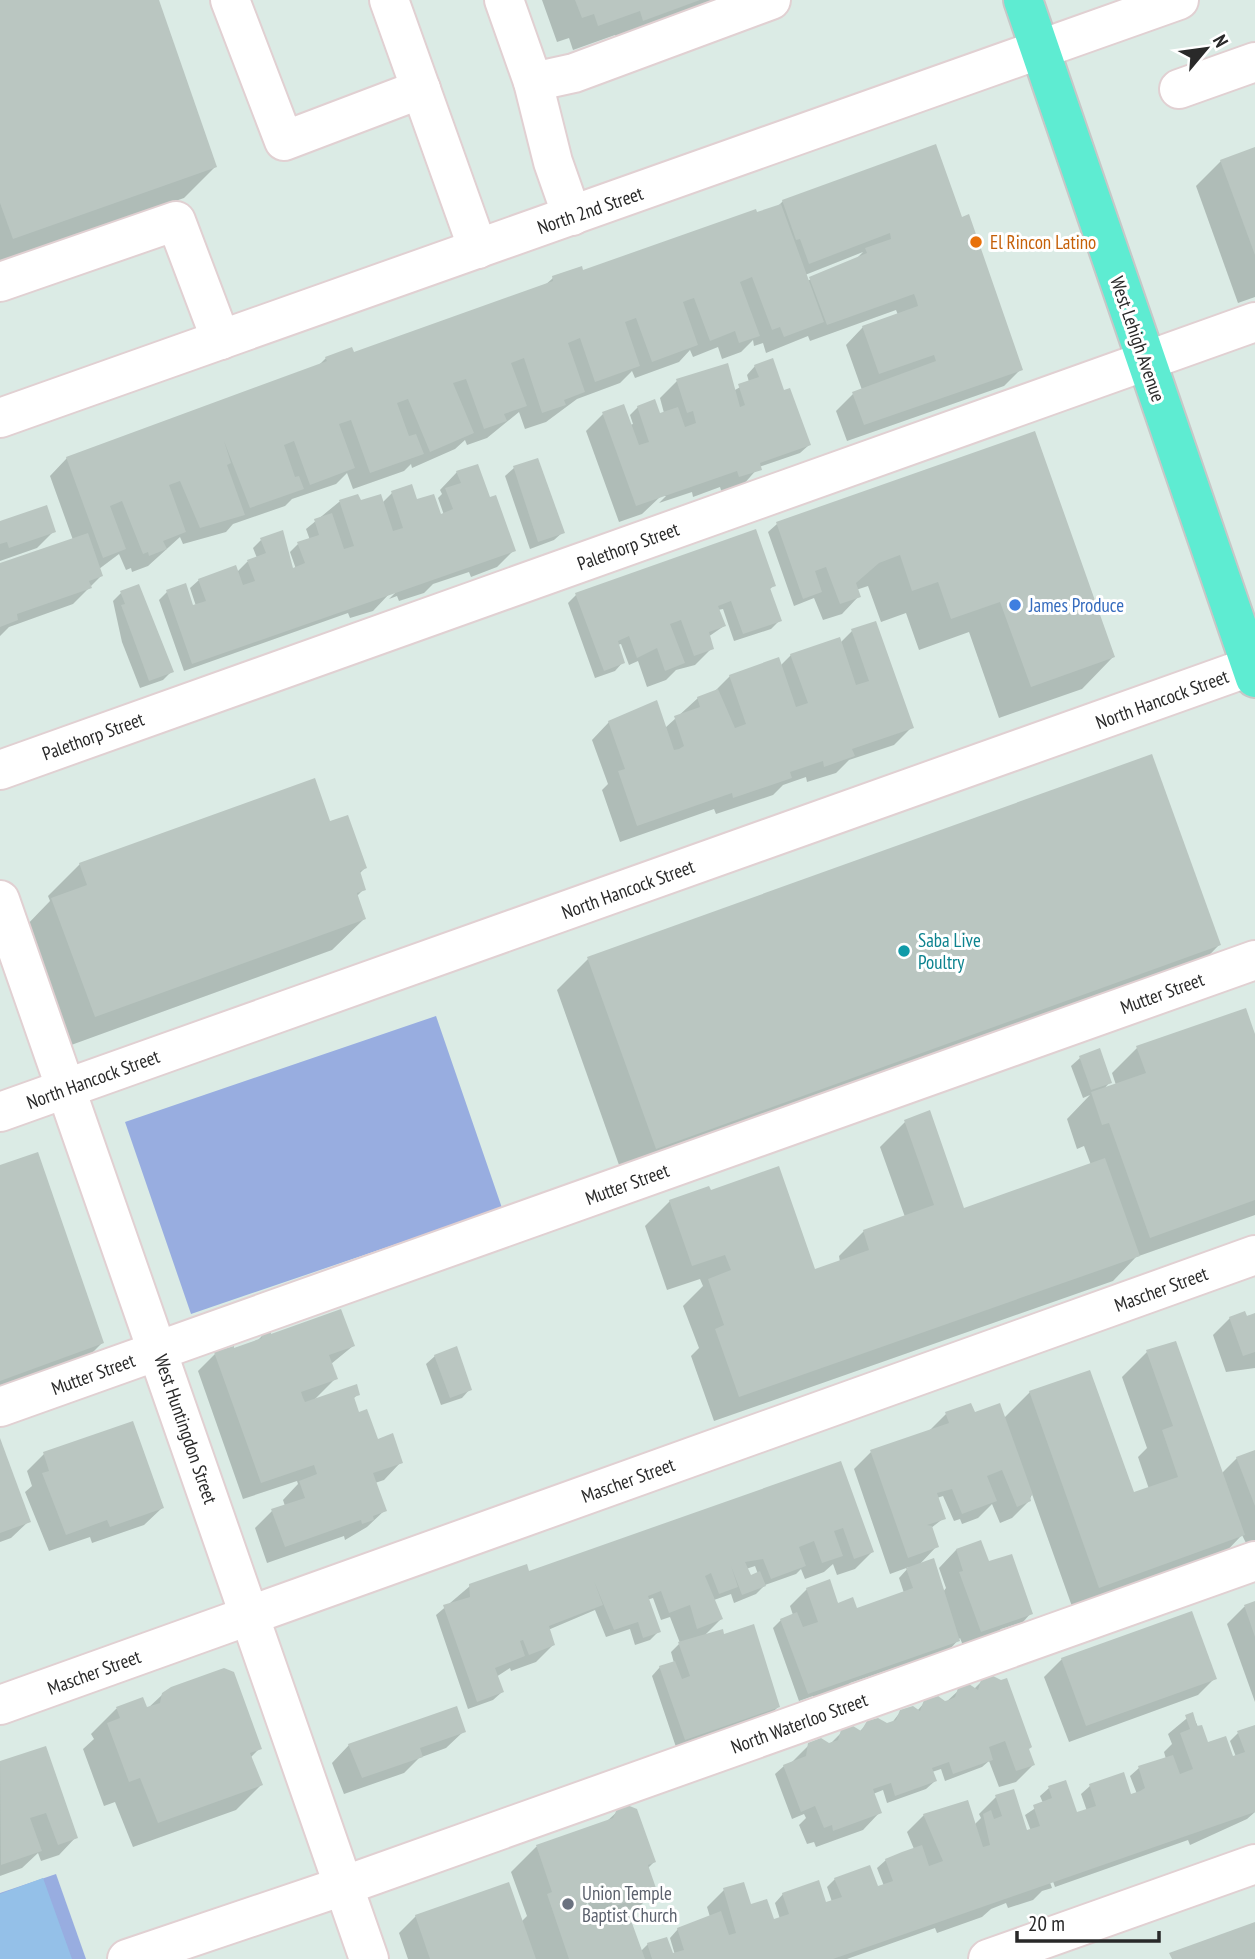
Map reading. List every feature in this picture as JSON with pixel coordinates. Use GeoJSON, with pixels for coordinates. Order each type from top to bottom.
{"type":"FeatureCollection","features":[{"type":"Feature","properties":{"kind":"main road","name":"West Lehigh Avenue"},"geometry":{"type":"LineString","coordinates":[[1023,0],[1145,361],[1254,670]]}},
{"type":"Feature","properties":{"kind":"street"},"geometry":{"type":"LineString","coordinates":[[230,0],[284,141],[421,89]]}},
{"type":"Feature","properties":{"kind":"street"},"geometry":{"type":"LineString","coordinates":[[389,0],[478,249]]}},
{"type":"Feature","properties":{"kind":"street"},"geometry":{"type":"LineString","coordinates":[[504,0],[533,82],[553,162],[572,216]]}},
{"type":"Feature","properties":{"kind":"street"},"geometry":{"type":"LineString","coordinates":[[533,82],[574,73],[771,0]]}},
{"type":"Feature","properties":{"kind":"street","name":"North 2nd Street"},"geometry":{"type":"LineString","coordinates":[[4,405],[221,340],[1179,0]]}},
{"type":"Feature","properties":{"kind":"street"},"geometry":{"type":"LineString","coordinates":[[1179,89],[1255,62]]}},
{"type":"Feature","properties":{"kind":"street"},"geometry":{"type":"LineString","coordinates":[[0,282],[176,221],[221,340]]}},
{"type":"Feature","properties":{"kind":"street","name":"Palethorp Street"},"geometry":{"type":"LineString","coordinates":[[0,770],[1255,322]]}},
{"type":"Feature","properties":{"kind":"street","name":"North Hancock Street"},"geometry":{"type":"LineString","coordinates":[[0,1112],[1254,670]]}},
{"type":"Feature","properties":{"kind":"street","name":"West Huntingdon Street"},"geometry":{"type":"LineString","coordinates":[[0,900],[369,1959]]}},
{"type":"Feature","properties":{"kind":"street","name":"Mutter Street"},"geometry":{"type":"LineString","coordinates":[[0,1407],[1255,960]]}},
{"type":"Feature","properties":{"kind":"street","name":"Mascher Street"},"geometry":{"type":"LineString","coordinates":[[0,1705],[1255,1255]]}},
{"type":"Feature","properties":{"kind":"street","name":"North Waterloo Street"},"geometry":{"type":"LineString","coordinates":[[127,1959],[343,1886],[1255,1561]]}},
{"type":"Feature","properties":{"kind":"street"},"geometry":{"type":"LineString","coordinates":[[988,1959],[1255,1864]]}},
{"type":"Feature","properties":{"kind":"shaded area"},"geometry":{"type":"Polygon","coordinates":[[[436,1016],[502,1208],[191,1314],[125,1122],[436,1016]]]}},
{"type":"Feature","properties":{"kind":"shaded area"},"geometry":{"type":"Polygon","coordinates":[[[56,1874],[86,1959],[0,1959],[0,1893],[56,1874]]]}},
{"type":"Feature","properties":{"kind":"shaded area"},"geometry":{"type":"Polygon","coordinates":[[[43,1878],[72,1959],[0,1959],[0,1894],[43,1878]]]}},
{"type":"Feature","properties":{"kind":"building"},"geometry":{"type":"Polygon","coordinates":[[[0,0],[159,0],[217,167],[13,239],[0,203],[0,0]]]}},
{"type":"Feature","properties":{"kind":"building"},"geometry":{"type":"Polygon","coordinates":[[[575,0],[700,0],[643,21],[640,11],[598,26],[594,14],[582,18],[575,0]]]}},
{"type":"Feature","properties":{"kind":"building"},"geometry":{"type":"Polygon","coordinates":[[[936,144],[962,217],[969,214],[1023,370],[864,425],[852,392],[936,361],[934,355],[879,374],[862,326],[918,306],[916,299],[914,294],[827,325],[809,277],[867,253],[865,248],[891,239],[890,233],[809,264],[800,239],[796,240],[782,200],[936,144]]]}},
{"type":"Feature","properties":{"kind":"building"},"geometry":{"type":"Polygon","coordinates":[[[1255,147],[1255,255],[1220,160],[1255,147]]]}},
{"type":"Feature","properties":{"kind":"building"},"geometry":{"type":"Polygon","coordinates":[[[781,204],[824,322],[784,337],[780,327],[772,330],[752,277],[740,282],[760,336],[739,343],[735,331],[710,341],[694,298],[688,300],[683,302],[698,345],[652,362],[636,318],[625,322],[640,366],[595,382],[580,338],[568,343],[585,392],[564,400],[566,405],[542,413],[524,358],[511,363],[527,406],[504,414],[507,421],[484,429],[466,379],[453,383],[474,433],[430,452],[408,399],[397,403],[409,436],[416,434],[424,454],[370,473],[351,420],[339,424],[355,468],[310,485],[294,441],[284,445],[295,477],[299,476],[304,489],[250,508],[224,441],[231,463],[227,465],[245,515],[200,528],[180,481],[169,485],[186,532],[163,541],[167,549],[149,556],[148,552],[143,554],[122,501],[110,506],[126,549],[103,558],[66,457],[327,361],[325,357],[352,347],[354,352],[553,281],[552,276],[582,266],[583,270],[756,209],[757,212],[781,204]]]}},
{"type":"Feature","properties":{"kind":"building"},"geometry":{"type":"Polygon","coordinates":[[[773,358],[784,390],[790,388],[811,445],[760,463],[762,470],[739,477],[737,471],[636,506],[602,412],[624,404],[639,445],[649,442],[637,406],[655,399],[660,413],[678,407],[685,427],[696,423],[693,411],[687,413],[676,379],[728,363],[740,407],[745,405],[738,384],[759,377],[754,365],[773,358]]]}},
{"type":"Feature","properties":{"kind":"building"},"geometry":{"type":"Polygon","coordinates":[[[1035,431],[1115,657],[1031,687],[1000,602],[951,619],[938,582],[912,591],[900,555],[879,563],[856,583],[861,597],[840,604],[826,567],[815,571],[822,592],[803,599],[776,522],[1035,431]]]}},
{"type":"Feature","properties":{"kind":"building"},"geometry":{"type":"Polygon","coordinates":[[[538,458],[565,533],[538,542],[513,466],[538,458]]]}},
{"type":"Feature","properties":{"kind":"building"},"geometry":{"type":"Polygon","coordinates":[[[478,464],[490,497],[496,495],[516,551],[192,664],[166,590],[186,583],[193,605],[206,601],[198,579],[236,565],[243,585],[255,581],[247,560],[266,553],[260,538],[283,530],[293,568],[305,563],[297,542],[319,535],[314,519],[332,513],[344,549],[354,546],[339,500],[358,494],[361,500],[381,494],[393,531],[403,528],[391,491],[412,484],[417,499],[434,494],[441,514],[453,509],[445,488],[461,483],[456,471],[478,464]]]}},
{"type":"Feature","properties":{"kind":"building"},"geometry":{"type":"Polygon","coordinates":[[[47,505],[56,532],[9,548],[7,542],[0,544],[0,521],[47,505]]]}},
{"type":"Feature","properties":{"kind":"building"},"geometry":{"type":"Polygon","coordinates":[[[756,529],[776,586],[770,588],[782,621],[743,634],[731,601],[718,606],[726,626],[709,632],[714,649],[694,656],[681,620],[670,624],[685,663],[665,671],[657,648],[637,658],[629,636],[618,641],[625,663],[604,671],[575,593],[756,529]]]}},
{"type":"Feature","properties":{"kind":"building"},"geometry":{"type":"Polygon","coordinates":[[[88,533],[103,576],[89,581],[92,588],[17,614],[18,620],[0,627],[0,563],[88,533]]]}},
{"type":"Feature","properties":{"kind":"building"},"geometry":{"type":"Polygon","coordinates":[[[139,584],[174,672],[149,681],[121,605],[125,604],[120,591],[139,584]]]}},
{"type":"Feature","properties":{"kind":"building"},"geometry":{"type":"Polygon","coordinates":[[[876,621],[914,728],[852,749],[855,756],[824,767],[823,761],[790,772],[792,778],[733,798],[732,793],[637,826],[618,771],[625,769],[608,721],[657,700],[674,750],[679,749],[684,746],[674,716],[700,707],[697,697],[718,689],[735,728],[746,724],[729,675],[779,657],[796,707],[808,703],[790,654],[840,637],[856,685],[869,681],[851,629],[876,621]]]}},
{"type":"Feature","properties":{"kind":"building","name":"Saba Live Poultry"},"geometry":{"type":"Polygon","coordinates":[[[1152,754],[1221,945],[656,1149],[587,957],[1152,754]]]}},
{"type":"Feature","properties":{"kind":"building"},"geometry":{"type":"Polygon","coordinates":[[[315,778],[330,821],[348,815],[367,868],[360,871],[366,890],[357,893],[366,919],[95,1017],[51,898],[87,885],[79,863],[315,778]]]}},
{"type":"Feature","properties":{"kind":"building"},"geometry":{"type":"Polygon","coordinates":[[[1246,1008],[1255,1034],[1255,1200],[1150,1238],[1109,1123],[1102,1125],[1091,1092],[1146,1073],[1136,1046],[1246,1008]]]}},
{"type":"Feature","properties":{"kind":"building"},"geometry":{"type":"Polygon","coordinates":[[[1100,1048],[1112,1083],[1091,1090],[1079,1056],[1100,1048]]]}},
{"type":"Feature","properties":{"kind":"building"},"geometry":{"type":"Polygon","coordinates":[[[930,1110],[964,1208],[1105,1158],[1140,1256],[739,1397],[715,1329],[724,1325],[708,1279],[731,1270],[725,1255],[692,1266],[669,1200],[709,1186],[711,1190],[779,1166],[815,1269],[869,1250],[863,1230],[934,1205],[904,1120],[930,1110]]]}},
{"type":"Feature","properties":{"kind":"building"},"geometry":{"type":"Polygon","coordinates":[[[38,1152],[104,1343],[0,1381],[0,1165],[38,1152]]]}},
{"type":"Feature","properties":{"kind":"building"},"geometry":{"type":"Polygon","coordinates":[[[341,1309],[355,1346],[329,1355],[338,1379],[301,1392],[303,1398],[305,1402],[357,1384],[360,1395],[354,1397],[359,1412],[367,1409],[378,1439],[393,1433],[403,1463],[373,1473],[387,1511],[373,1516],[374,1520],[362,1524],[361,1520],[285,1547],[271,1509],[305,1498],[299,1481],[317,1474],[314,1465],[261,1483],[214,1352],[234,1348],[262,1338],[261,1334],[271,1331],[271,1334],[341,1309]]]}},
{"type":"Feature","properties":{"kind":"building"},"geometry":{"type":"Polygon","coordinates":[[[1245,1311],[1247,1316],[1255,1313],[1255,1352],[1243,1356],[1229,1317],[1245,1311]]]}},
{"type":"Feature","properties":{"kind":"building"},"geometry":{"type":"Polygon","coordinates":[[[1176,1341],[1245,1535],[1099,1588],[1029,1391],[1090,1370],[1134,1492],[1178,1477],[1162,1430],[1173,1426],[1146,1350],[1176,1341]]]}},
{"type":"Feature","properties":{"kind":"building"},"geometry":{"type":"Polygon","coordinates":[[[457,1346],[472,1390],[450,1398],[434,1355],[457,1346]]]}},
{"type":"Feature","properties":{"kind":"building"},"geometry":{"type":"Polygon","coordinates":[[[971,1403],[975,1412],[1000,1403],[1033,1495],[1030,1496],[1031,1501],[1017,1507],[1002,1470],[987,1476],[997,1501],[962,1514],[952,1489],[937,1493],[946,1519],[927,1525],[932,1526],[939,1547],[908,1558],[870,1450],[949,1423],[945,1412],[971,1403]]]}},
{"type":"Feature","properties":{"kind":"building"},"geometry":{"type":"Polygon","coordinates":[[[133,1421],[164,1508],[110,1527],[107,1520],[66,1535],[42,1473],[49,1471],[43,1452],[133,1421]]]}},
{"type":"Feature","properties":{"kind":"building"},"geometry":{"type":"Polygon","coordinates":[[[0,1438],[31,1522],[0,1533],[0,1438]]]}},
{"type":"Feature","properties":{"kind":"building"},"geometry":{"type":"Polygon","coordinates":[[[1255,1450],[1255,1506],[1236,1457],[1255,1450]]]}},
{"type":"Feature","properties":{"kind":"building"},"geometry":{"type":"Polygon","coordinates":[[[841,1461],[874,1552],[854,1559],[843,1528],[834,1531],[843,1556],[822,1563],[814,1541],[799,1547],[806,1566],[771,1579],[763,1559],[745,1562],[751,1575],[760,1571],[766,1586],[742,1595],[731,1566],[738,1587],[719,1594],[711,1573],[705,1576],[723,1619],[697,1629],[690,1605],[669,1613],[661,1591],[648,1596],[661,1632],[643,1638],[638,1622],[614,1630],[594,1581],[603,1605],[549,1626],[555,1645],[529,1655],[523,1640],[520,1641],[525,1656],[495,1668],[504,1692],[477,1702],[443,1605],[470,1597],[469,1584],[527,1564],[529,1571],[841,1461]]]}},
{"type":"Feature","properties":{"kind":"building"},"geometry":{"type":"Polygon","coordinates":[[[981,1540],[989,1561],[1012,1554],[1033,1614],[981,1632],[959,1572],[963,1571],[956,1549],[981,1540]]]}},
{"type":"Feature","properties":{"kind":"building"},"geometry":{"type":"Polygon","coordinates":[[[934,1558],[960,1641],[808,1694],[780,1619],[797,1612],[803,1627],[818,1622],[806,1588],[830,1579],[838,1603],[853,1597],[857,1608],[913,1588],[906,1568],[934,1558]]]}},
{"type":"Feature","properties":{"kind":"building"},"geometry":{"type":"Polygon","coordinates":[[[1255,1601],[1255,1637],[1244,1605],[1255,1601]]]}},
{"type":"Feature","properties":{"kind":"building"},"geometry":{"type":"Polygon","coordinates":[[[1192,1611],[1217,1679],[1086,1726],[1061,1658],[1192,1611]]]}},
{"type":"Feature","properties":{"kind":"building"},"geometry":{"type":"Polygon","coordinates":[[[754,1624],[780,1707],[685,1740],[659,1666],[675,1661],[682,1679],[690,1676],[678,1642],[723,1629],[724,1634],[754,1624]]]}},
{"type":"Feature","properties":{"kind":"building"},"geometry":{"type":"Polygon","coordinates":[[[224,1668],[234,1672],[262,1749],[250,1753],[263,1785],[158,1823],[140,1778],[129,1782],[107,1723],[120,1718],[116,1707],[143,1697],[147,1707],[160,1703],[162,1693],[171,1687],[224,1668]]]}},
{"type":"Feature","properties":{"kind":"building"},"geometry":{"type":"Polygon","coordinates":[[[993,1676],[1001,1680],[1007,1678],[1032,1747],[1029,1749],[1035,1765],[1016,1771],[1005,1741],[989,1747],[993,1760],[953,1774],[949,1762],[932,1768],[937,1781],[895,1796],[891,1783],[873,1789],[882,1813],[833,1831],[832,1825],[824,1828],[815,1806],[801,1812],[783,1765],[806,1756],[808,1743],[821,1738],[829,1743],[838,1740],[841,1730],[853,1726],[861,1731],[867,1721],[878,1718],[887,1723],[896,1720],[900,1710],[913,1706],[920,1711],[924,1700],[938,1696],[945,1701],[949,1700],[955,1697],[958,1688],[969,1684],[978,1690],[981,1680],[993,1676]]]}},
{"type":"Feature","properties":{"kind":"building"},"geometry":{"type":"Polygon","coordinates":[[[457,1706],[466,1732],[420,1748],[423,1757],[362,1778],[348,1744],[457,1706]]]}},
{"type":"Feature","properties":{"kind":"building"},"geometry":{"type":"Polygon","coordinates":[[[1193,1712],[1197,1726],[1202,1725],[1208,1742],[1226,1736],[1233,1756],[1245,1752],[1237,1731],[1255,1725],[1255,1812],[833,1959],[652,1959],[647,1943],[667,1937],[673,1953],[684,1950],[677,1928],[721,1911],[729,1935],[736,1933],[723,1888],[744,1882],[751,1904],[767,1899],[774,1919],[789,1914],[782,1893],[819,1880],[826,1902],[842,1897],[834,1878],[870,1865],[878,1886],[893,1881],[885,1859],[902,1852],[922,1845],[929,1866],[943,1861],[923,1814],[968,1800],[983,1847],[990,1845],[983,1814],[991,1810],[994,1819],[1002,1816],[995,1795],[1014,1789],[1027,1830],[1040,1826],[1033,1805],[1052,1798],[1048,1786],[1066,1780],[1077,1812],[1096,1806],[1089,1784],[1124,1772],[1131,1794],[1140,1791],[1145,1788],[1138,1766],[1173,1755],[1180,1774],[1193,1769],[1180,1733],[1190,1729],[1185,1715],[1193,1712]]]}},
{"type":"Feature","properties":{"kind":"building"},"geometry":{"type":"Polygon","coordinates":[[[46,1746],[78,1838],[58,1845],[46,1813],[30,1818],[42,1851],[1,1865],[0,1761],[46,1746]]]}},
{"type":"Feature","properties":{"kind":"building"},"geometry":{"type":"Polygon","coordinates":[[[627,1805],[637,1809],[656,1862],[648,1865],[657,1891],[613,1907],[606,1887],[583,1895],[593,1924],[628,1912],[645,1959],[569,1959],[547,1894],[552,1892],[536,1845],[613,1818],[617,1809],[627,1805]]]}},
{"type":"Feature","properties":{"kind":"building"},"geometry":{"type":"Polygon","coordinates":[[[509,1882],[536,1959],[430,1959],[415,1915],[509,1882]]]}},
{"type":"Feature","properties":{"kind":"building"},"geometry":{"type":"Polygon","coordinates":[[[1255,1922],[1255,1959],[1172,1959],[1169,1953],[1255,1922]]]}},
{"type":"Feature","properties":{"kind":"place","name":"El Rincon Latino"},"geometry":{"type":"Point","coordinates":[976,242]}},
{"type":"Feature","properties":{"kind":"place","name":"James Produce"},"geometry":{"type":"Point","coordinates":[1015,605]}},
{"type":"Feature","properties":{"kind":"place","name":"Saba Live Poultry"},"geometry":{"type":"Point","coordinates":[904,951]}},
{"type":"Feature","properties":{"kind":"place","name":"Union Temple Baptist Church"},"geometry":{"type":"Point","coordinates":[568,1904]}}]}
